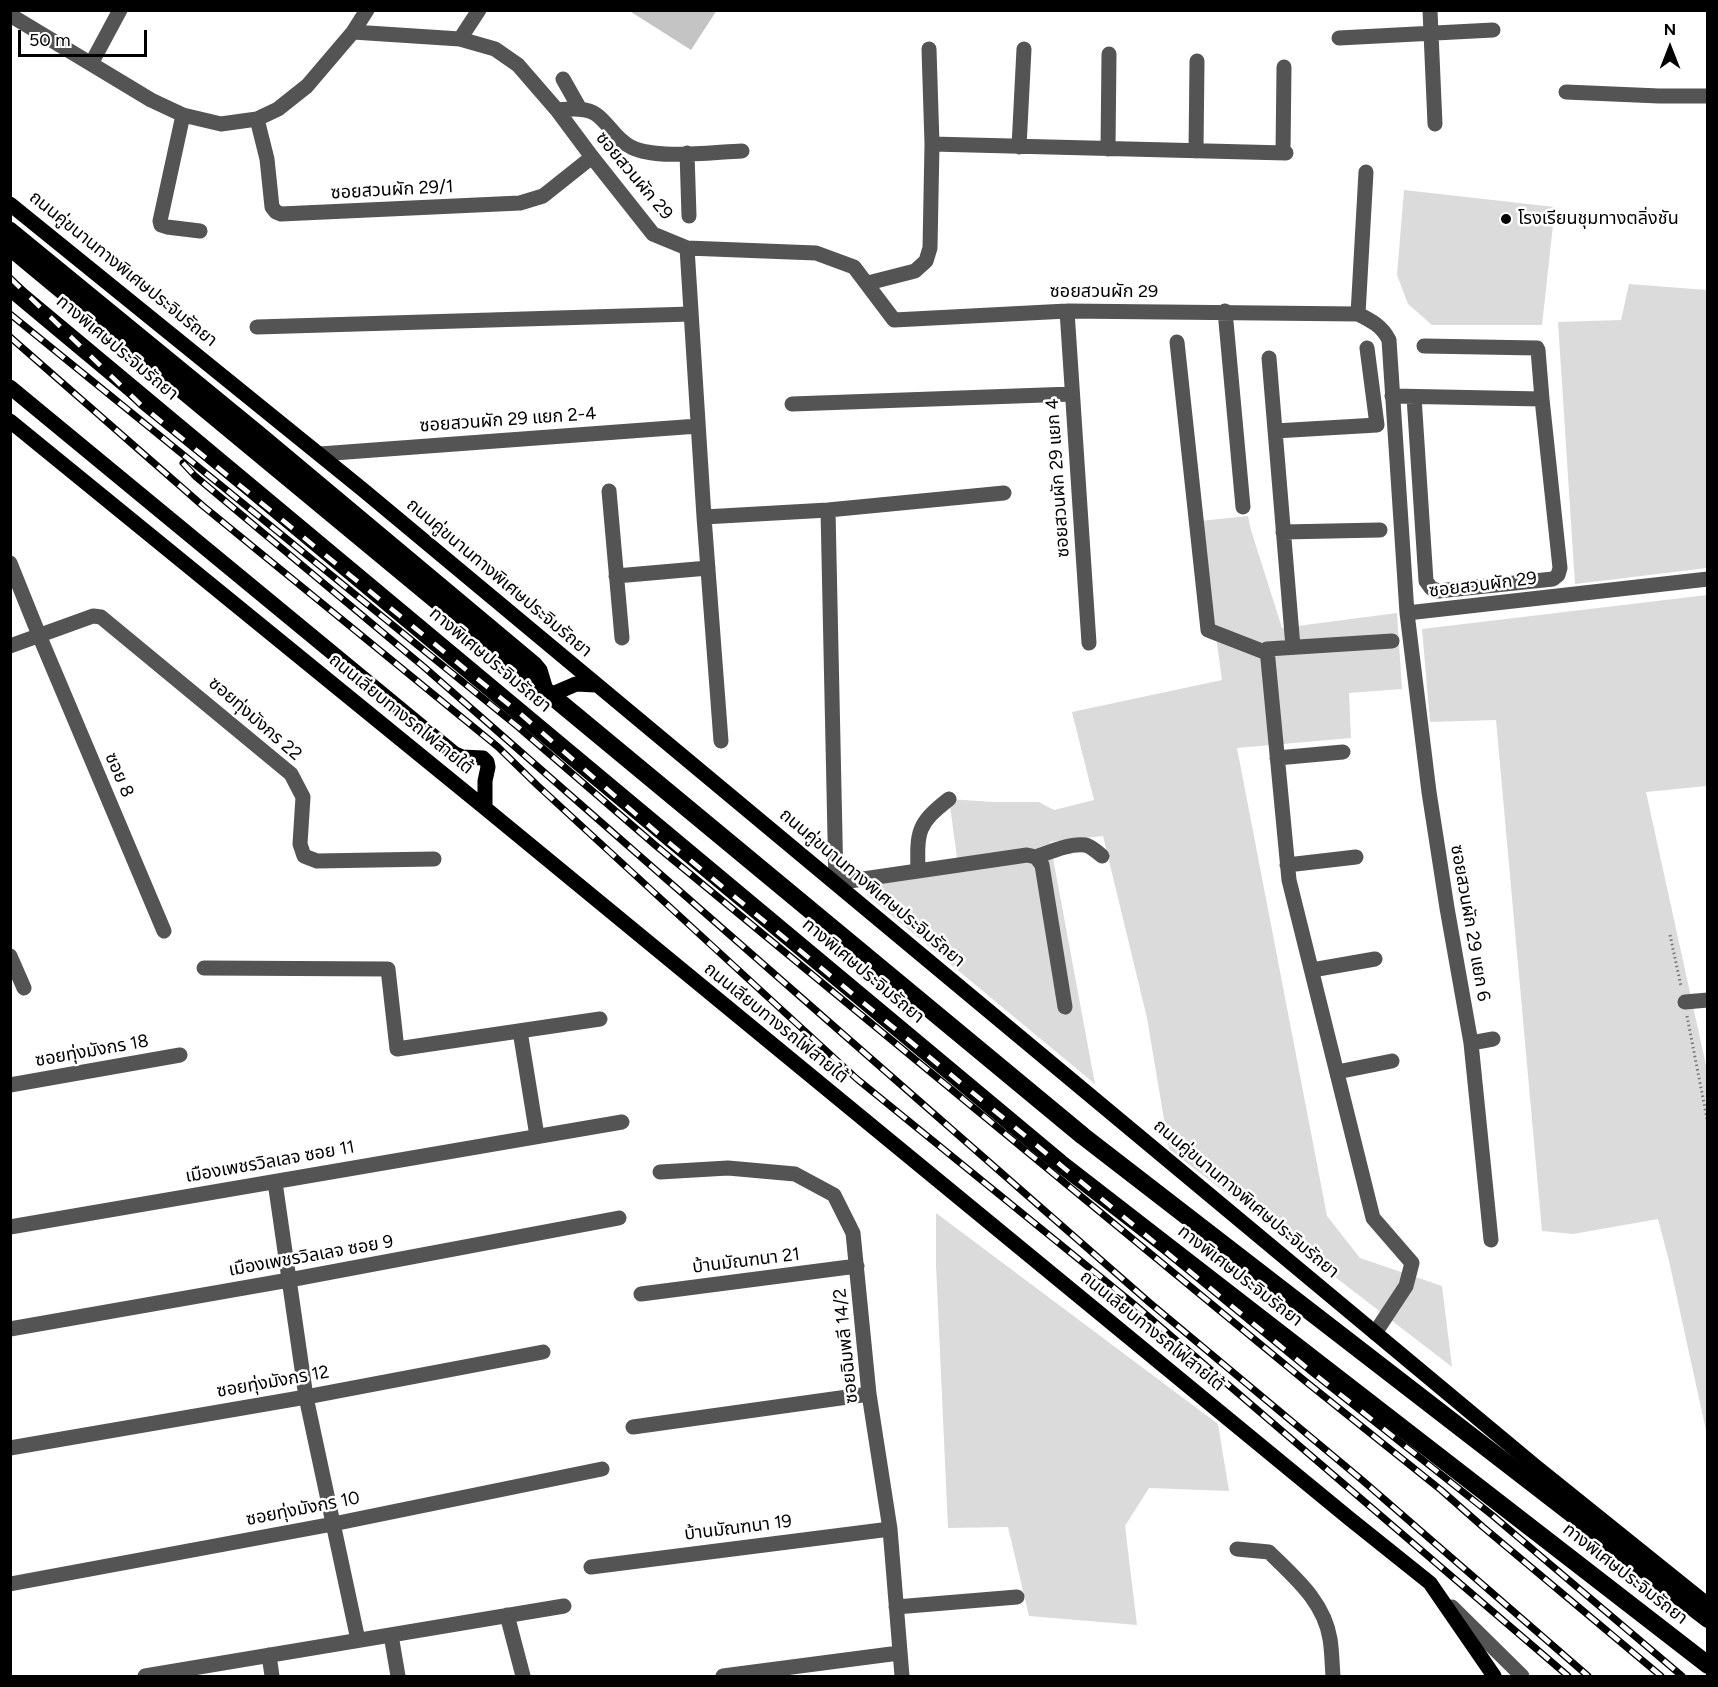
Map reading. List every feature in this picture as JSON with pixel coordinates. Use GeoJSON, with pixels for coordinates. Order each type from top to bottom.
{"type":"FeatureCollection","features":[{"type":"Feature","properties":{"kind":"highway","name":"ทางพิเศษประจิมรัถยา"},"geometry":{"type":"LineString","coordinates":[[10,247],[1083,1136],[1707,1619]]}},
{"type":"Feature","properties":{"kind":"highway","name":"ทางพิเศษประจิมรัถยา"},"geometry":{"type":"LineString","coordinates":[[10,287],[1060,1163],[1707,1665]]}},
{"type":"Feature","properties":{"kind":"main road","name":"ถนนคู่ขนานทางพิเศษประจิมรัถยา"},"geometry":{"type":"LineString","coordinates":[[10,204],[320,454],[1535,1466],[1707,1605]]}},
{"type":"Feature","properties":{"kind":"main road"},"geometry":{"type":"LineString","coordinates":[[10,229],[535,664],[549,693],[555,693],[576,684],[596,685]]}},
{"type":"Feature","properties":{"kind":"main road"},"geometry":{"type":"LineString","coordinates":[[10,387],[455,754],[462,757],[483,758],[488,767],[484,789],[485,808]]}},
{"type":"Feature","properties":{"kind":"main road","name":"ถนนเลียบทางรถไฟสายใต้"},"geometry":{"type":"LineString","coordinates":[[10,421],[1430,1583],[1494,1677]]}},
{"type":"Feature","properties":{"kind":"street"},"geometry":{"type":"LineString","coordinates":[[91,64],[120,10]]}},
{"type":"Feature","properties":{"kind":"street"},"geometry":{"type":"LineString","coordinates":[[10,15],[151,100],[183,115],[221,124],[256,119],[278,109],[307,86],[353,32],[367,10]]}},
{"type":"Feature","properties":{"kind":"street"},"geometry":{"type":"LineString","coordinates":[[460,39],[479,10]]}},
{"type":"Feature","properties":{"kind":"street"},"geometry":{"type":"LineString","coordinates":[[1430,10],[1435,124]]}},
{"type":"Feature","properties":{"kind":"street"},"geometry":{"type":"LineString","coordinates":[[1339,38],[1493,30]]}},
{"type":"Feature","properties":{"kind":"street","name":"ซอยสวนผัก 29"},"geometry":{"type":"LineString","coordinates":[[353,32],[460,39],[495,50],[518,64],[557,110],[653,234],[687,248],[816,253],[854,267],[894,320],[1067,311],[1226,311],[1358,314],[1373,321],[1383,330],[1389,340],[1407,613],[1707,579]]}},
{"type":"Feature","properties":{"kind":"street"},"geometry":{"type":"LineString","coordinates":[[868,283],[915,271],[926,261],[930,248],[932,144],[929,49]]}},
{"type":"Feature","properties":{"kind":"street"},"geometry":{"type":"LineString","coordinates":[[1019,147],[1024,49]]}},
{"type":"Feature","properties":{"kind":"street"},"geometry":{"type":"LineString","coordinates":[[1108,149],[1109,54]]}},
{"type":"Feature","properties":{"kind":"street"},"geometry":{"type":"LineString","coordinates":[[1196,151],[1197,61]]}},
{"type":"Feature","properties":{"kind":"street"},"geometry":{"type":"LineString","coordinates":[[932,144],[1284,153],[1284,67]]}},
{"type":"Feature","properties":{"kind":"street"},"geometry":{"type":"LineString","coordinates":[[563,79],[580,109]]}},
{"type":"Feature","properties":{"kind":"street"},"geometry":{"type":"LineString","coordinates":[[1566,92],[1707,96]]}},
{"type":"Feature","properties":{"kind":"street"},"geometry":{"type":"LineString","coordinates":[[557,110],[580,109],[596,114],[617,138],[632,148],[654,154],[742,151]]}},
{"type":"Feature","properties":{"kind":"street"},"geometry":{"type":"LineString","coordinates":[[183,115],[160,220],[161,225],[166,227],[200,231]]}},
{"type":"Feature","properties":{"kind":"street","name":"ซอยสวนผัก 29/1"},"geometry":{"type":"LineString","coordinates":[[256,119],[269,167],[272,207],[281,214],[520,203],[543,196],[592,158]]}},
{"type":"Feature","properties":{"kind":"street"},"geometry":{"type":"LineString","coordinates":[[687,153],[689,216]]}},
{"type":"Feature","properties":{"kind":"street"},"geometry":{"type":"LineString","coordinates":[[1358,314],[1366,172]]}},
{"type":"Feature","properties":{"kind":"street"},"geometry":{"type":"LineString","coordinates":[[687,248],[721,741]]}},
{"type":"Feature","properties":{"kind":"street","name":"ซอยสวนผัก 29 แยก 4"},"geometry":{"type":"LineString","coordinates":[[1067,311],[1089,643]]}},
{"type":"Feature","properties":{"kind":"street"},"geometry":{"type":"LineString","coordinates":[[1226,311],[1243,507]]}},
{"type":"Feature","properties":{"kind":"street"},"geometry":{"type":"LineString","coordinates":[[257,327],[691,314]]}},
{"type":"Feature","properties":{"kind":"street"},"geometry":{"type":"LineString","coordinates":[[1177,342],[1208,630],[1267,653]]}},
{"type":"Feature","properties":{"kind":"street"},"geometry":{"type":"LineString","coordinates":[[1414,397],[1426,581],[1431,588],[1438,591],[1553,579],[1558,575],[1560,568],[1537,348],[1424,346]]}},
{"type":"Feature","properties":{"kind":"street"},"geometry":{"type":"LineString","coordinates":[[1275,431],[1377,425],[1367,348]]}},
{"type":"Feature","properties":{"kind":"street"},"geometry":{"type":"LineString","coordinates":[[1269,358],[1293,647]]}},
{"type":"Feature","properties":{"kind":"street"},"geometry":{"type":"LineString","coordinates":[[792,404],[1072,394]]}},
{"type":"Feature","properties":{"kind":"street"},"geometry":{"type":"LineString","coordinates":[[1392,396],[1542,399]]}},
{"type":"Feature","properties":{"kind":"street","name":"ซอยสวนผัก 29 แยก 2-4"},"geometry":{"type":"LineString","coordinates":[[320,454],[698,426]]}},
{"type":"Feature","properties":{"kind":"street"},"geometry":{"type":"LineString","coordinates":[[609,491],[622,638]]}},
{"type":"Feature","properties":{"kind":"street"},"geometry":{"type":"LineString","coordinates":[[704,517],[828,510],[1004,493]]}},
{"type":"Feature","properties":{"kind":"street"},"geometry":{"type":"LineString","coordinates":[[828,510],[836,883],[1028,855],[1036,857],[1074,846],[1087,845],[1102,856]]}},
{"type":"Feature","properties":{"kind":"street"},"geometry":{"type":"LineString","coordinates":[[1284,532],[1380,530]]}},
{"type":"Feature","properties":{"kind":"street","name":"ซอย 8"},"geometry":{"type":"LineString","coordinates":[[10,563],[164,931]]}},
{"type":"Feature","properties":{"kind":"street"},"geometry":{"type":"LineString","coordinates":[[616,576],[708,568]]}},
{"type":"Feature","properties":{"kind":"street","name":"ซอยสวนผัก 29 แยก 6"},"geometry":{"type":"LineString","coordinates":[[1407,613],[1429,792],[1471,1043],[1491,1240]]}},
{"type":"Feature","properties":{"kind":"street","name":"ซอยทุ่งมังกร 22"},"geometry":{"type":"LineString","coordinates":[[10,646],[93,616],[101,617],[291,774],[303,797],[300,844],[304,856],[317,861],[434,859]]}},
{"type":"Feature","properties":{"kind":"street"},"geometry":{"type":"LineString","coordinates":[[1375,1333],[1406,1286],[1412,1263],[1373,1218],[1289,879],[1267,649],[1392,641]]}},
{"type":"Feature","properties":{"kind":"street"},"geometry":{"type":"LineString","coordinates":[[1277,758],[1343,752]]}},
{"type":"Feature","properties":{"kind":"street"},"geometry":{"type":"LineString","coordinates":[[918,871],[917,843],[923,823],[934,810],[949,799]]}},
{"type":"Feature","properties":{"kind":"street"},"geometry":{"type":"LineString","coordinates":[[1036,857],[1042,865],[1065,1007]]}},
{"type":"Feature","properties":{"kind":"street"},"geometry":{"type":"LineString","coordinates":[[1287,865],[1356,857]]}},
{"type":"Feature","properties":{"kind":"street"},"geometry":{"type":"LineString","coordinates":[[10,956],[24,988]]}},
{"type":"Feature","properties":{"kind":"street"},"geometry":{"type":"LineString","coordinates":[[1312,970],[1375,959]]}},
{"type":"Feature","properties":{"kind":"street"},"geometry":{"type":"LineString","coordinates":[[204,968],[388,969],[397,1049],[600,1019]]}},
{"type":"Feature","properties":{"kind":"street"},"geometry":{"type":"LineString","coordinates":[[1685,1002],[1707,1000]]}},
{"type":"Feature","properties":{"kind":"street"},"geometry":{"type":"LineString","coordinates":[[520,1031],[537,1136]]}},
{"type":"Feature","properties":{"kind":"street"},"geometry":{"type":"LineString","coordinates":[[1471,1043],[1493,1039]]}},
{"type":"Feature","properties":{"kind":"street","name":"ซอยทุ่งมังกร 18"},"geometry":{"type":"LineString","coordinates":[[10,1085],[180,1055]]}},
{"type":"Feature","properties":{"kind":"street"},"geometry":{"type":"LineString","coordinates":[[1337,1072],[1392,1061]]}},
{"type":"Feature","properties":{"kind":"street","name":"เมืองเพชรวิลเลจ ซอย 11"},"geometry":{"type":"LineString","coordinates":[[10,1227],[622,1122]]}},
{"type":"Feature","properties":{"kind":"street","name":"ซอยฉิมพลี 14/2"},"geometry":{"type":"LineString","coordinates":[[660,1172],[728,1168],[795,1174],[834,1195],[853,1233],[869,1394],[890,1529],[902,1677]]}},
{"type":"Feature","properties":{"kind":"street"},"geometry":{"type":"LineString","coordinates":[[275,1182],[306,1397],[358,1640]]}},
{"type":"Feature","properties":{"kind":"street","name":"เมืองเพชรวิลเลจ ซอย 9"},"geometry":{"type":"LineString","coordinates":[[10,1329],[289,1280],[619,1218]]}},
{"type":"Feature","properties":{"kind":"street","name":"บ้านมัณฑนา 21"},"geometry":{"type":"LineString","coordinates":[[641,1294],[857,1266]]}},
{"type":"Feature","properties":{"kind":"street","name":"ซอยทุ่งมังกร 12"},"geometry":{"type":"LineString","coordinates":[[10,1448],[306,1397],[543,1352]]}},
{"type":"Feature","properties":{"kind":"street"},"geometry":{"type":"LineString","coordinates":[[633,1427],[869,1394]]}},
{"type":"Feature","properties":{"kind":"street","name":"ซอยทุ่งมังกร 10"},"geometry":{"type":"LineString","coordinates":[[10,1584],[333,1524],[602,1469]]}},
{"type":"Feature","properties":{"kind":"street","name":"บ้านมัณฑนา 19"},"geometry":{"type":"LineString","coordinates":[[591,1567],[890,1529]]}},
{"type":"Feature","properties":{"kind":"street"},"geometry":{"type":"LineString","coordinates":[[1237,1549],[1269,1552],[1313,1597],[1322,1613],[1330,1637],[1333,1677]]}},
{"type":"Feature","properties":{"kind":"street"},"geometry":{"type":"LineString","coordinates":[[1430,1583],[1522,1677]]}},
{"type":"Feature","properties":{"kind":"street"},"geometry":{"type":"LineString","coordinates":[[896,1607],[1017,1597]]}},
{"type":"Feature","properties":{"kind":"street"},"geometry":{"type":"LineString","coordinates":[[146,1677],[564,1605]]}},
{"type":"Feature","properties":{"kind":"street"},"geometry":{"type":"LineString","coordinates":[[507,1615],[523,1677]]}},
{"type":"Feature","properties":{"kind":"street"},"geometry":{"type":"LineString","coordinates":[[391,1635],[398,1677]]}},
{"type":"Feature","properties":{"kind":"street"},"geometry":{"type":"LineString","coordinates":[[723,1677],[899,1653]]}},
{"type":"Feature","properties":{"kind":"street"},"geometry":{"type":"LineString","coordinates":[[269,1655],[272,1677]]}},
{"type":"Feature","properties":{"kind":"path"},"geometry":{"type":"LineString","coordinates":[[1670,936],[1685,1002],[1707,1124]]}},
{"type":"Feature","properties":{"kind":"shaded area"},"geometry":{"type":"Polygon","coordinates":[[[1404,190],[1555,207],[1542,325],[1432,325],[1408,304],[1397,275],[1404,190]]]}},
{"type":"Feature","properties":{"kind":"shaded area"},"geometry":{"type":"Polygon","coordinates":[[[1629,284],[1707,290],[1707,568],[1575,584],[1558,322],[1621,320],[1629,284]]]}},
{"type":"Feature","properties":{"kind":"shaded area"},"geometry":{"type":"Polygon","coordinates":[[[1248,516],[1282,628],[1397,613],[1402,689],[1349,693],[1351,738],[1237,748],[1327,1216],[1360,1258],[1442,1286],[1452,1367],[1169,1149],[1147,1018],[1103,836],[1050,842],[1095,1084],[867,895],[875,885],[959,872],[949,799],[1039,802],[1054,810],[1094,800],[1072,712],[1222,680],[1200,521],[1248,516]]]}},
{"type":"Feature","properties":{"kind":"shaded area"},"geometry":{"type":"Polygon","coordinates":[[[1707,595],[1707,786],[1646,792],[1707,1070],[1707,1435],[1658,1219],[1573,1234],[1542,1231],[1496,720],[1430,722],[1422,629],[1707,595]]]}},
{"type":"Feature","properties":{"kind":"shaded area"},"geometry":{"type":"Polygon","coordinates":[[[936,1213],[1218,1424],[1229,1491],[1149,1488],[1125,1526],[1137,1625],[1029,1616],[1008,1527],[948,1528],[936,1265],[936,1213]]]}},
{"type":"Feature","properties":{"kind":"building"},"geometry":{"type":"Polygon","coordinates":[[[628,10],[717,10],[691,50],[628,10]]]}},
{"type":"Feature","properties":{"kind":"railway"},"geometry":{"type":"LineString","coordinates":[[10,278],[141,405],[523,716],[662,837],[1312,1372],[1492,1515],[1682,1676]]}},
{"type":"Feature","properties":{"kind":"railway"},"geometry":{"type":"LineString","coordinates":[[10,314],[517,726],[655,845],[1305,1381],[1441,1490],[1661,1676]]}},
{"type":"Feature","properties":{"kind":"railway"},"geometry":{"type":"LineString","coordinates":[[10,337],[203,506],[498,747],[857,1079],[1135,1305],[1568,1676]]}},
{"type":"Feature","properties":{"kind":"railway"},"geometry":{"type":"LineString","coordinates":[[183,463],[195,476],[424,667],[1150,1303],[1362,1480],[1588,1676]]}},
{"type":"Feature","properties":{"kind":"place","name":"โรงเรียนชุมทางตลิ่งชัน"},"geometry":{"type":"Point","coordinates":[1506,219]}}]}
